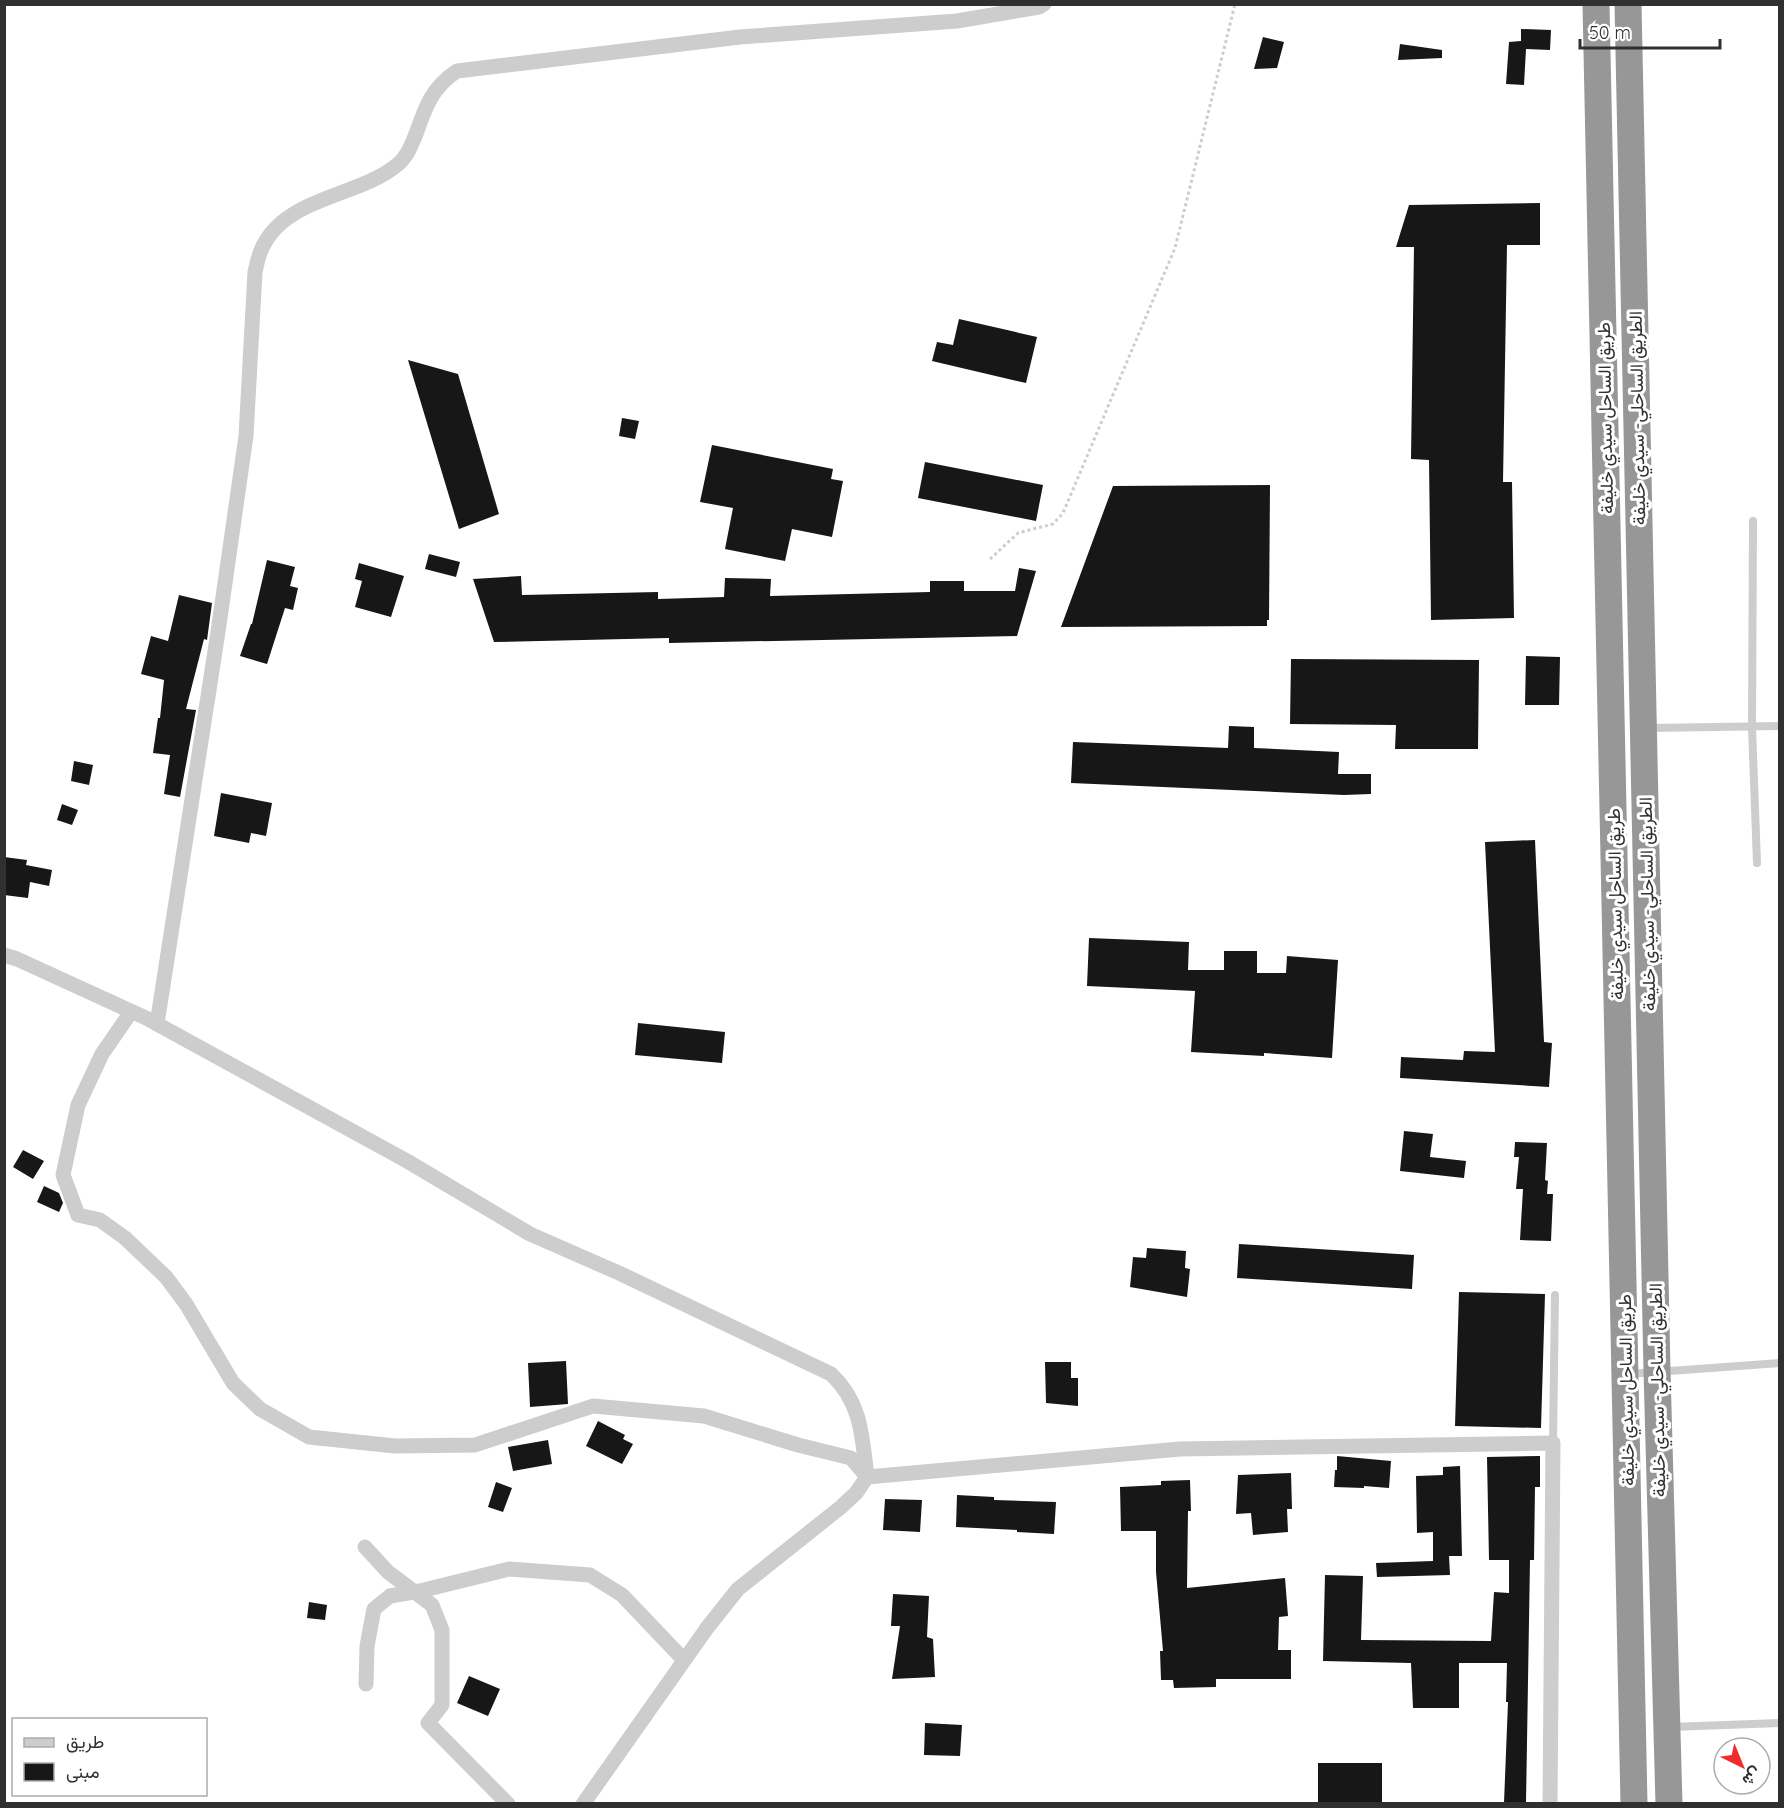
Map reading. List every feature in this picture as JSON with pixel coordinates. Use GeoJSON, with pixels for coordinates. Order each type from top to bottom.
{"type":"FeatureCollection","features":[{"type":"Feature","properties":{"kind":"highway","name":"طريق الساحل سيدي خليفة"},"geometry":{"type":"LineString","coordinates":[[1596,4],[1634,1803]]}},
{"type":"Feature","properties":{"kind":"highway","name":"الطريق الساحلي- سيدي خليفة"},"geometry":{"type":"LineString","coordinates":[[1628,4],[1657,1371],[1669,1803]]}},
{"type":"Feature","properties":{"kind":"street"},"geometry":{"type":"LineString","coordinates":[[157,1024],[246,436],[255,272],[262,247],[273,230],[287,218],[382,176],[400,163],[409,152],[432,95],[444,79],[457,71],[740,37],[957,21],[1039,7],[1044,4]]}},
{"type":"Feature","properties":{"kind":"street"},"geometry":{"type":"LineString","coordinates":[[4,955],[157,1024],[407,1161],[530,1234],[619,1273],[831,1374],[842,1384],[857,1413],[867,1477],[856,1493],[841,1507],[738,1589],[684,1660],[583,1803]]}},
{"type":"Feature","properties":{"kind":"street"},"geometry":{"type":"LineString","coordinates":[[131,1012],[102,1054],[78,1105],[63,1175],[78,1215],[100,1220],[125,1238],[166,1277],[186,1304],[233,1383],[260,1409],[309,1437],[395,1446],[475,1444],[593,1406],[704,1416],[798,1445],[851,1458],[867,1477]]}},
{"type":"Feature","properties":{"kind":"street"},"geometry":{"type":"LineString","coordinates":[[867,1477],[1180,1449],[1553,1443],[1550,1803]]}},
{"type":"Feature","properties":{"kind":"street"},"geometry":{"type":"LineString","coordinates":[[365,1547],[388,1572],[432,1605],[442,1630],[442,1705],[428,1724],[508,1803]]}},
{"type":"Feature","properties":{"kind":"street"},"geometry":{"type":"LineString","coordinates":[[366,1684],[368,1646],[374,1610],[390,1596],[509,1569],[590,1575],[622,1594],[684,1660]]}},
{"type":"Feature","properties":{"kind":"lane"},"geometry":{"type":"LineString","coordinates":[[1753,521],[1752,726],[1757,863]]}},
{"type":"Feature","properties":{"kind":"lane"},"geometry":{"type":"LineString","coordinates":[[1643,728],[1779,726]]}},
{"type":"Feature","properties":{"kind":"lane"},"geometry":{"type":"LineString","coordinates":[[1553,1443],[1555,1295]]}},
{"type":"Feature","properties":{"kind":"lane"},"geometry":{"type":"LineString","coordinates":[[1625,1374],[1779,1363]]}},
{"type":"Feature","properties":{"kind":"lane"},"geometry":{"type":"LineString","coordinates":[[1666,1728],[1779,1723]]}},
{"type":"Feature","properties":{"kind":"path"},"geometry":{"type":"LineString","coordinates":[[990,559],[1018,533],[1053,524],[1063,513],[1175,248],[1235,4]]}},
{"type":"Feature","properties":{"kind":"building"},"geometry":{"type":"Polygon","coordinates":[[[1521,29],[1551,30],[1550,50],[1526,49],[1524,85],[1506,84],[1509,42],[1521,41],[1521,29]]]}},
{"type":"Feature","properties":{"kind":"building"},"geometry":{"type":"Polygon","coordinates":[[[1263,37],[1284,42],[1277,68],[1254,69],[1263,37]]]}},
{"type":"Feature","properties":{"kind":"building"},"geometry":{"type":"Polygon","coordinates":[[[1400,44],[1442,50],[1442,58],[1398,60],[1400,44]]]}},
{"type":"Feature","properties":{"kind":"building"},"geometry":{"type":"Polygon","coordinates":[[[1540,203],[1540,245],[1507,245],[1503,482],[1512,482],[1514,618],[1431,620],[1429,460],[1411,459],[1414,247],[1396,247],[1409,205],[1540,203]]]}},
{"type":"Feature","properties":{"kind":"building"},"geometry":{"type":"Polygon","coordinates":[[[959,319],[1037,337],[1026,383],[932,361],[937,342],[953,345],[959,319]]]}},
{"type":"Feature","properties":{"kind":"building"},"geometry":{"type":"Polygon","coordinates":[[[408,360],[458,374],[499,514],[459,529],[408,360]]]}},
{"type":"Feature","properties":{"kind":"building"},"geometry":{"type":"Polygon","coordinates":[[[622,418],[639,421],[635,439],[619,436],[622,418]]]}},
{"type":"Feature","properties":{"kind":"building"},"geometry":{"type":"Polygon","coordinates":[[[712,445],[833,469],[831,479],[843,481],[832,537],[792,529],[785,561],[725,549],[733,508],[700,502],[712,445]]]}},
{"type":"Feature","properties":{"kind":"building"},"geometry":{"type":"Polygon","coordinates":[[[925,462],[1043,485],[1036,521],[918,498],[925,462]]]}},
{"type":"Feature","properties":{"kind":"building"},"geometry":{"type":"Polygon","coordinates":[[[1270,485],[1269,620],[1267,620],[1267,626],[1061,627],[1113,486],[1270,485]]]}},
{"type":"Feature","properties":{"kind":"building"},"geometry":{"type":"Polygon","coordinates":[[[429,554],[460,562],[456,577],[425,569],[429,554]]]}},
{"type":"Feature","properties":{"kind":"building"},"geometry":{"type":"Polygon","coordinates":[[[267,560],[295,567],[290,586],[298,588],[293,610],[285,608],[267,664],[240,656],[252,624],[267,560]]]}},
{"type":"Feature","properties":{"kind":"building"},"geometry":{"type":"Polygon","coordinates":[[[359,563],[404,576],[391,617],[355,607],[362,581],[355,579],[359,563]]]}},
{"type":"Feature","properties":{"kind":"building"},"geometry":{"type":"Polygon","coordinates":[[[1019,568],[1036,571],[1017,636],[669,643],[669,638],[494,642],[473,579],[521,576],[522,595],[658,592],[658,599],[724,597],[725,578],[771,579],[770,596],[930,592],[930,581],[964,581],[964,591],[1015,591],[1019,568]]]}},
{"type":"Feature","properties":{"kind":"building"},"geometry":{"type":"Polygon","coordinates":[[[179,595],[212,603],[207,640],[204,639],[186,709],[196,710],[180,797],[164,794],[170,755],[153,753],[164,680],[141,674],[151,636],[168,641],[179,595]]]}},
{"type":"Feature","properties":{"kind":"building"},"geometry":{"type":"Polygon","coordinates":[[[1526,656],[1560,657],[1559,705],[1525,705],[1526,656]]]}},
{"type":"Feature","properties":{"kind":"building"},"geometry":{"type":"Polygon","coordinates":[[[1291,659],[1479,660],[1478,749],[1395,749],[1396,725],[1290,724],[1291,659]]]}},
{"type":"Feature","properties":{"kind":"building"},"geometry":{"type":"Polygon","coordinates":[[[1229,726],[1254,727],[1254,748],[1339,752],[1338,774],[1371,774],[1371,794],[1344,795],[1071,783],[1073,742],[1228,748],[1229,726]]]}},
{"type":"Feature","properties":{"kind":"building"},"geometry":{"type":"Polygon","coordinates":[[[74,761],[93,765],[89,785],[71,781],[74,761]]]}},
{"type":"Feature","properties":{"kind":"building"},"geometry":{"type":"Polygon","coordinates":[[[221,793],[272,803],[266,836],[251,833],[249,843],[214,836],[221,793]]]}},
{"type":"Feature","properties":{"kind":"building"},"geometry":{"type":"Polygon","coordinates":[[[62,804],[78,810],[72,825],[57,820],[62,804]]]}},
{"type":"Feature","properties":{"kind":"building"},"geometry":{"type":"Polygon","coordinates":[[[1535,840],[1544,1042],[1552,1043],[1549,1087],[1400,1078],[1401,1057],[1463,1060],[1464,1051],[1495,1052],[1485,842],[1535,840]]]}},
{"type":"Feature","properties":{"kind":"building"},"geometry":{"type":"Polygon","coordinates":[[[4,857],[27,860],[26,865],[52,870],[49,886],[30,882],[28,898],[4,895],[4,857]]]}},
{"type":"Feature","properties":{"kind":"building"},"geometry":{"type":"Polygon","coordinates":[[[1089,938],[1189,942],[1188,970],[1224,970],[1224,951],[1257,951],[1257,973],[1286,973],[1287,956],[1338,960],[1332,1058],[1264,1053],[1264,1056],[1191,1052],[1195,991],[1087,986],[1089,938]]]}},
{"type":"Feature","properties":{"kind":"building"},"geometry":{"type":"Polygon","coordinates":[[[638,1023],[725,1032],[722,1063],[635,1055],[638,1023]]]}},
{"type":"Feature","properties":{"kind":"building"},"geometry":{"type":"Polygon","coordinates":[[[1404,1131],[1433,1134],[1430,1157],[1466,1161],[1464,1178],[1400,1171],[1404,1131]]]}},
{"type":"Feature","properties":{"kind":"building"},"geometry":{"type":"Polygon","coordinates":[[[1515,1142],[1547,1143],[1545,1180],[1548,1181],[1547,1194],[1553,1194],[1551,1241],[1520,1240],[1523,1189],[1516,1189],[1519,1157],[1514,1157],[1515,1142]]]}},
{"type":"Feature","properties":{"kind":"building"},"geometry":{"type":"Polygon","coordinates":[[[23,1150],[44,1161],[33,1179],[13,1167],[23,1150]]]}},
{"type":"Feature","properties":{"kind":"building"},"geometry":{"type":"Polygon","coordinates":[[[44,1186],[59,1193],[63,1203],[59,1212],[37,1202],[44,1186]]]}},
{"type":"Feature","properties":{"kind":"building"},"geometry":{"type":"Polygon","coordinates":[[[1239,1244],[1414,1255],[1412,1289],[1237,1278],[1239,1244]]]}},
{"type":"Feature","properties":{"kind":"building"},"geometry":{"type":"Polygon","coordinates":[[[1147,1248],[1186,1251],[1185,1268],[1190,1269],[1187,1297],[1130,1287],[1133,1257],[1146,1258],[1147,1248]]]}},
{"type":"Feature","properties":{"kind":"building"},"geometry":{"type":"Polygon","coordinates":[[[1459,1292],[1545,1294],[1541,1428],[1455,1426],[1459,1292]]]}},
{"type":"Feature","properties":{"kind":"building"},"geometry":{"type":"Polygon","coordinates":[[[566,1361],[568,1404],[530,1407],[528,1363],[566,1361]]]}},
{"type":"Feature","properties":{"kind":"building"},"geometry":{"type":"Polygon","coordinates":[[[1045,1362],[1071,1362],[1071,1378],[1078,1378],[1078,1406],[1046,1403],[1045,1362]]]}},
{"type":"Feature","properties":{"kind":"building"},"geometry":{"type":"Polygon","coordinates":[[[598,1421],[625,1435],[623,1439],[633,1444],[622,1464],[586,1446],[598,1421]]]}},
{"type":"Feature","properties":{"kind":"building"},"geometry":{"type":"Polygon","coordinates":[[[548,1440],[552,1464],[513,1471],[508,1447],[548,1440]]]}},
{"type":"Feature","properties":{"kind":"building"},"geometry":{"type":"Polygon","coordinates":[[[1337,1456],[1391,1461],[1389,1488],[1334,1487],[1337,1456]]]}},
{"type":"Feature","properties":{"kind":"building"},"geometry":{"type":"Polygon","coordinates":[[[1540,1456],[1540,1487],[1535,1487],[1534,1560],[1530,1560],[1526,1803],[1504,1803],[1508,1702],[1506,1702],[1507,1663],[1459,1663],[1459,1708],[1413,1708],[1411,1663],[1323,1661],[1325,1575],[1363,1576],[1361,1640],[1491,1641],[1494,1592],[1509,1593],[1509,1560],[1489,1560],[1487,1457],[1540,1456]]]}},
{"type":"Feature","properties":{"kind":"building"},"geometry":{"type":"Polygon","coordinates":[[[1460,1466],[1462,1556],[1449,1556],[1450,1575],[1377,1577],[1376,1563],[1433,1561],[1433,1532],[1417,1533],[1416,1476],[1443,1475],[1443,1467],[1460,1466]]]}},
{"type":"Feature","properties":{"kind":"building"},"geometry":{"type":"Polygon","coordinates":[[[1291,1473],[1292,1509],[1287,1509],[1288,1532],[1253,1535],[1251,1513],[1236,1514],[1238,1475],[1291,1473]]]}},
{"type":"Feature","properties":{"kind":"building"},"geometry":{"type":"Polygon","coordinates":[[[1190,1480],[1191,1511],[1188,1511],[1187,1588],[1285,1578],[1288,1616],[1279,1617],[1278,1650],[1291,1650],[1291,1679],[1216,1679],[1216,1687],[1174,1688],[1173,1680],[1161,1680],[1160,1651],[1163,1651],[1156,1572],[1156,1531],[1121,1531],[1120,1487],[1161,1485],[1161,1481],[1190,1480]]]}},
{"type":"Feature","properties":{"kind":"building"},"geometry":{"type":"Polygon","coordinates":[[[496,1482],[512,1488],[503,1512],[488,1507],[496,1482]]]}},
{"type":"Feature","properties":{"kind":"building"},"geometry":{"type":"Polygon","coordinates":[[[957,1495],[994,1497],[994,1500],[1056,1502],[1054,1534],[956,1527],[957,1495]]]}},
{"type":"Feature","properties":{"kind":"building"},"geometry":{"type":"Polygon","coordinates":[[[885,1499],[922,1500],[920,1532],[883,1530],[885,1499]]]}},
{"type":"Feature","properties":{"kind":"building"},"geometry":{"type":"Polygon","coordinates":[[[893,1594],[929,1596],[927,1637],[933,1639],[935,1677],[892,1679],[900,1626],[891,1626],[893,1594]]]}},
{"type":"Feature","properties":{"kind":"building"},"geometry":{"type":"Polygon","coordinates":[[[309,1602],[327,1605],[325,1620],[307,1618],[309,1602]]]}},
{"type":"Feature","properties":{"kind":"building"},"geometry":{"type":"Polygon","coordinates":[[[469,1676],[500,1689],[488,1716],[457,1703],[469,1676]]]}},
{"type":"Feature","properties":{"kind":"building"},"geometry":{"type":"Polygon","coordinates":[[[925,1723],[962,1725],[960,1756],[924,1755],[925,1723]]]}},
{"type":"Feature","properties":{"kind":"building"},"geometry":{"type":"Polygon","coordinates":[[[1318,1763],[1382,1763],[1382,1803],[1318,1803],[1318,1763]]]}}]}
